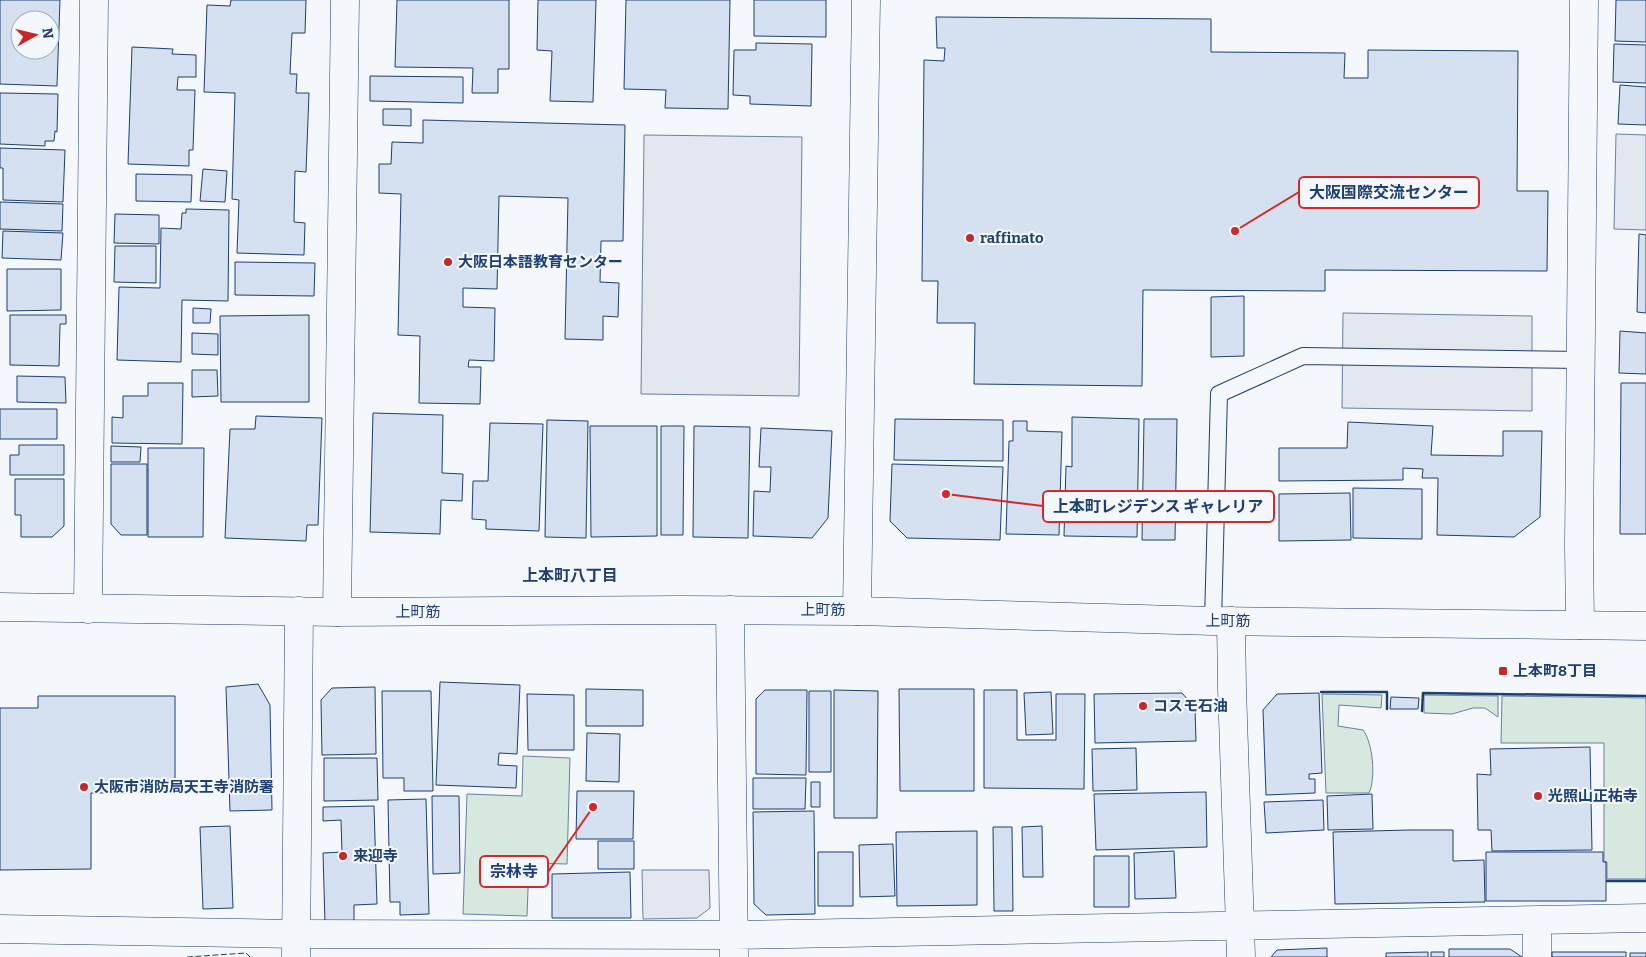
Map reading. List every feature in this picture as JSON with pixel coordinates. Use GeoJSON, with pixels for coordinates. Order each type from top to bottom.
{"type":"FeatureCollection","features":[{"type":"Feature","properties":{"kind":"street"},"geometry":{"type":"LineString","coordinates":[[88,609],[94,0]]}},
{"type":"Feature","properties":{"kind":"street"},"geometry":{"type":"LineString","coordinates":[[337,612],[345,0]]}},
{"type":"Feature","properties":{"kind":"street"},"geometry":{"type":"LineString","coordinates":[[857,611],[866,0]]}},
{"type":"Feature","properties":{"kind":"street"},"geometry":{"type":"LineString","coordinates":[[1580,626],[1579,544],[1584,0]]}},
{"type":"Feature","properties":{"kind":"street","name":"上町筋"},"geometry":{"type":"LineString","coordinates":[[0,608],[337,612],[857,611],[1222,621],[1646,626]]}},
{"type":"Feature","properties":{"kind":"street"},"geometry":{"type":"LineString","coordinates":[[730,610],[734,946]]}},
{"type":"Feature","properties":{"kind":"street"},"geometry":{"type":"LineString","coordinates":[[296,946],[299,611]]}},
{"type":"Feature","properties":{"kind":"street"},"geometry":{"type":"LineString","coordinates":[[1222,621],[1232,688],[1241,957]]}},
{"type":"Feature","properties":{"kind":"street"},"geometry":{"type":"LineString","coordinates":[[0,929],[296,946],[734,946],[1240,925],[1646,918]]}},
{"type":"Feature","properties":{"kind":"street"},"geometry":{"type":"LineString","coordinates":[[1537,921],[1537,957]]}},
{"type":"Feature","properties":{"kind":"lane"},"geometry":{"type":"LineString","coordinates":[[1222,621],[1219,394],[1303,356],[1582,360]]}},
{"type":"Feature","properties":{"kind":"shaded area"},"geometry":{"type":"Polygon","coordinates":[[[1616,134],[1646,135],[1646,230],[1614,229],[1616,134]]]}},
{"type":"Feature","properties":{"kind":"shaded area"},"geometry":{"type":"Polygon","coordinates":[[[644,135],[802,137],[799,396],[641,394],[644,135]]]}},
{"type":"Feature","properties":{"kind":"shaded area"},"geometry":{"type":"Polygon","coordinates":[[[1343,313],[1532,316],[1532,411],[1342,408],[1343,313]]]}},
{"type":"Feature","properties":{"kind":"shaded area"},"geometry":{"type":"Polygon","coordinates":[[[1322,694],[1382,695],[1381,708],[1339,705],[1338,726],[1363,730],[1369,743],[1373,770],[1369,793],[1326,793],[1322,694]]]}},
{"type":"Feature","properties":{"kind":"shaded area"},"geometry":{"type":"Polygon","coordinates":[[[1424,695],[1498,696],[1498,717],[1485,708],[1473,708],[1452,714],[1424,713],[1424,695]]]}},
{"type":"Feature","properties":{"kind":"shaded area"},"geometry":{"type":"Polygon","coordinates":[[[1502,696],[1646,698],[1646,879],[1607,879],[1607,862],[1604,861],[1604,743],[1501,743],[1502,696]]]}},
{"type":"Feature","properties":{"kind":"shaded area"},"geometry":{"type":"Polygon","coordinates":[[[523,756],[570,758],[567,864],[529,863],[527,916],[463,914],[467,794],[522,796],[523,756]]]}},
{"type":"Feature","properties":{"kind":"shaded area"},"geometry":{"type":"Polygon","coordinates":[[[642,870],[709,870],[710,908],[697,918],[643,919],[642,870]]]}},
{"type":"Feature","properties":{"kind":"building"},"geometry":{"type":"Polygon","coordinates":[[[0,0],[60,0],[60,10],[10,10],[10,60],[58,60],[57,86],[0,84],[0,0]]]}},
{"type":"Feature","properties":{"kind":"building"},"geometry":{"type":"Polygon","coordinates":[[[231,0],[306,0],[305,33],[292,33],[290,74],[297,74],[296,93],[309,93],[306,172],[295,171],[294,222],[305,223],[304,255],[237,253],[239,200],[232,199],[235,93],[204,92],[207,5],[230,6],[231,0]]]}},
{"type":"Feature","properties":{"kind":"building"},"geometry":{"type":"Polygon","coordinates":[[[397,0],[509,0],[509,69],[498,69],[498,93],[472,93],[473,68],[395,67],[397,0]]]}},
{"type":"Feature","properties":{"kind":"building"},"geometry":{"type":"Polygon","coordinates":[[[538,0],[596,0],[593,102],[550,101],[552,51],[537,50],[538,0]]]}},
{"type":"Feature","properties":{"kind":"building"},"geometry":{"type":"Polygon","coordinates":[[[626,0],[730,0],[728,109],[665,108],[666,90],[624,89],[626,0]]]}},
{"type":"Feature","properties":{"kind":"building"},"geometry":{"type":"Polygon","coordinates":[[[754,0],[826,0],[826,37],[754,36],[754,0]]]}},
{"type":"Feature","properties":{"kind":"building"},"geometry":{"type":"Polygon","coordinates":[[[1616,0],[1646,0],[1646,42],[1615,41],[1616,0]]]}},
{"type":"Feature","properties":{"kind":"building"},"geometry":{"type":"Polygon","coordinates":[[[936,17],[1211,19],[1211,52],[1345,53],[1344,78],[1368,78],[1368,50],[1518,51],[1517,191],[1548,191],[1547,271],[1325,270],[1325,291],[1143,290],[1142,386],[974,384],[975,323],[937,323],[938,281],[922,281],[924,60],[944,61],[945,48],[937,48],[936,17]]]}},
{"type":"Feature","properties":{"kind":"building"},"geometry":{"type":"Polygon","coordinates":[[[756,43],[812,44],[811,106],[750,104],[750,96],[733,95],[734,50],[756,50],[756,43]]]}},
{"type":"Feature","properties":{"kind":"building"},"geometry":{"type":"Polygon","coordinates":[[[1614,44],[1646,45],[1646,83],[1613,82],[1614,44]]]}},
{"type":"Feature","properties":{"kind":"building"},"geometry":{"type":"Polygon","coordinates":[[[132,47],[173,49],[172,54],[196,55],[196,77],[178,77],[177,90],[195,90],[193,150],[189,150],[189,166],[128,164],[132,47]]]}},
{"type":"Feature","properties":{"kind":"building"},"geometry":{"type":"Polygon","coordinates":[[[370,76],[463,77],[463,103],[370,101],[370,76]]]}},
{"type":"Feature","properties":{"kind":"building"},"geometry":{"type":"Polygon","coordinates":[[[1620,85],[1646,87],[1646,125],[1618,124],[1620,85]]]}},
{"type":"Feature","properties":{"kind":"building"},"geometry":{"type":"Polygon","coordinates":[[[0,93],[58,94],[57,132],[55,131],[54,141],[45,141],[45,146],[0,144],[0,93]]]}},
{"type":"Feature","properties":{"kind":"building"},"geometry":{"type":"Polygon","coordinates":[[[383,109],[411,109],[411,126],[383,125],[383,109]]]}},
{"type":"Feature","properties":{"kind":"building","name":"大阪日本語教育センター"},"geometry":{"type":"Polygon","coordinates":[[[423,120],[625,125],[623,241],[601,241],[600,282],[619,283],[618,317],[603,316],[603,340],[565,339],[568,198],[499,196],[497,289],[463,288],[463,307],[495,308],[494,361],[469,360],[468,367],[481,367],[480,404],[419,403],[420,336],[398,335],[401,194],[379,193],[379,164],[391,164],[392,142],[423,143],[423,120]]]}},
{"type":"Feature","properties":{"kind":"building"},"geometry":{"type":"Polygon","coordinates":[[[0,148],[65,150],[63,202],[3,200],[3,168],[0,168],[0,148]]]}},
{"type":"Feature","properties":{"kind":"building"},"geometry":{"type":"Polygon","coordinates":[[[203,169],[227,171],[225,202],[200,201],[203,169]]]}},
{"type":"Feature","properties":{"kind":"building"},"geometry":{"type":"Polygon","coordinates":[[[136,174],[192,175],[191,202],[136,201],[136,174]]]}},
{"type":"Feature","properties":{"kind":"building"},"geometry":{"type":"Polygon","coordinates":[[[0,202],[63,204],[62,231],[0,229],[0,202]]]}},
{"type":"Feature","properties":{"kind":"building"},"geometry":{"type":"Polygon","coordinates":[[[186,209],[229,210],[228,301],[182,300],[181,362],[117,360],[119,287],[160,288],[161,228],[181,229],[182,213],[186,213],[186,209]]]}},
{"type":"Feature","properties":{"kind":"building"},"geometry":{"type":"Polygon","coordinates":[[[115,214],[159,215],[159,244],[114,243],[115,214]]]}},
{"type":"Feature","properties":{"kind":"building"},"geometry":{"type":"Polygon","coordinates":[[[3,231],[63,233],[61,260],[2,258],[3,231]]]}},
{"type":"Feature","properties":{"kind":"building"},"geometry":{"type":"Polygon","coordinates":[[[1639,234],[1646,235],[1646,313],[1637,312],[1639,234]]]}},
{"type":"Feature","properties":{"kind":"building"},"geometry":{"type":"Polygon","coordinates":[[[115,246],[156,246],[156,283],[114,282],[115,246]]]}},
{"type":"Feature","properties":{"kind":"building"},"geometry":{"type":"Polygon","coordinates":[[[235,262],[315,263],[314,296],[235,295],[235,262]]]}},
{"type":"Feature","properties":{"kind":"building"},"geometry":{"type":"Polygon","coordinates":[[[7,269],[61,269],[61,310],[7,311],[7,269]]]}},
{"type":"Feature","properties":{"kind":"building"},"geometry":{"type":"Polygon","coordinates":[[[1244,296],[1244,356],[1211,357],[1211,297],[1244,296]]]}},
{"type":"Feature","properties":{"kind":"building"},"geometry":{"type":"Polygon","coordinates":[[[193,308],[211,309],[210,323],[193,323],[193,308]]]}},
{"type":"Feature","properties":{"kind":"building"},"geometry":{"type":"Polygon","coordinates":[[[10,315],[66,315],[66,324],[60,324],[59,366],[10,365],[10,315]]]}},
{"type":"Feature","properties":{"kind":"building"},"geometry":{"type":"Polygon","coordinates":[[[309,315],[309,402],[221,402],[220,316],[309,315]]]}},
{"type":"Feature","properties":{"kind":"building"},"geometry":{"type":"Polygon","coordinates":[[[1620,331],[1646,333],[1646,374],[1619,373],[1620,331]]]}},
{"type":"Feature","properties":{"kind":"building"},"geometry":{"type":"Polygon","coordinates":[[[192,333],[218,334],[218,355],[192,354],[192,333]]]}},
{"type":"Feature","properties":{"kind":"building"},"geometry":{"type":"Polygon","coordinates":[[[192,370],[217,370],[218,396],[192,397],[192,370]]]}},
{"type":"Feature","properties":{"kind":"building"},"geometry":{"type":"Polygon","coordinates":[[[17,376],[65,377],[66,403],[17,402],[17,376]]]}},
{"type":"Feature","properties":{"kind":"building"},"geometry":{"type":"Polygon","coordinates":[[[148,383],[183,383],[182,444],[112,443],[112,417],[123,418],[123,396],[148,396],[148,383]]]}},
{"type":"Feature","properties":{"kind":"building"},"geometry":{"type":"Polygon","coordinates":[[[1621,383],[1646,383],[1646,534],[1620,534],[1621,383]]]}},
{"type":"Feature","properties":{"kind":"building"},"geometry":{"type":"Polygon","coordinates":[[[0,409],[57,409],[57,439],[0,439],[0,409]]]}},
{"type":"Feature","properties":{"kind":"building"},"geometry":{"type":"Polygon","coordinates":[[[373,413],[443,415],[442,473],[463,474],[462,501],[441,500],[440,534],[370,532],[373,413]]]}},
{"type":"Feature","properties":{"kind":"building"},"geometry":{"type":"Polygon","coordinates":[[[256,416],[322,418],[318,525],[307,525],[306,541],[225,538],[230,429],[255,429],[256,416]]]}},
{"type":"Feature","properties":{"kind":"building"},"geometry":{"type":"Polygon","coordinates":[[[1072,417],[1139,419],[1137,537],[1064,536],[1066,466],[1072,467],[1072,417]]]}},
{"type":"Feature","properties":{"kind":"building"},"geometry":{"type":"Polygon","coordinates":[[[895,419],[1003,420],[1003,461],[894,460],[895,419]]]}},
{"type":"Feature","properties":{"kind":"building"},"geometry":{"type":"Polygon","coordinates":[[[1144,419],[1177,419],[1175,540],[1142,540],[1144,419]]]}},
{"type":"Feature","properties":{"kind":"building"},"geometry":{"type":"Polygon","coordinates":[[[547,420],[588,421],[586,538],[545,537],[547,420]]]}},
{"type":"Feature","properties":{"kind":"building"},"geometry":{"type":"Polygon","coordinates":[[[1013,421],[1027,421],[1027,431],[1062,432],[1059,535],[1006,534],[1009,441],[1013,441],[1013,421]]]}},
{"type":"Feature","properties":{"kind":"building"},"geometry":{"type":"Polygon","coordinates":[[[1348,422],[1433,426],[1431,455],[1503,456],[1503,431],[1542,431],[1540,517],[1514,537],[1437,535],[1438,478],[1422,478],[1423,469],[1403,468],[1403,480],[1279,481],[1279,448],[1347,448],[1348,422]]]}},
{"type":"Feature","properties":{"kind":"building"},"geometry":{"type":"Polygon","coordinates":[[[490,423],[543,424],[539,531],[486,529],[486,520],[472,519],[473,481],[488,481],[490,423]]]}},
{"type":"Feature","properties":{"kind":"building"},"geometry":{"type":"Polygon","coordinates":[[[590,426],[657,426],[657,536],[591,537],[590,426]]]}},
{"type":"Feature","properties":{"kind":"building"},"geometry":{"type":"Polygon","coordinates":[[[661,426],[684,426],[683,535],[661,535],[661,426]]]}},
{"type":"Feature","properties":{"kind":"building"},"geometry":{"type":"Polygon","coordinates":[[[694,426],[750,427],[748,538],[693,537],[694,426]]]}},
{"type":"Feature","properties":{"kind":"building"},"geometry":{"type":"Polygon","coordinates":[[[761,428],[832,431],[828,518],[812,538],[753,536],[754,491],[770,492],[771,467],[759,467],[761,428]]]}},
{"type":"Feature","properties":{"kind":"building"},"geometry":{"type":"Polygon","coordinates":[[[19,445],[64,445],[64,475],[10,475],[10,455],[19,455],[19,445]]]}},
{"type":"Feature","properties":{"kind":"building"},"geometry":{"type":"Polygon","coordinates":[[[111,446],[141,447],[140,462],[111,462],[111,446]]]}},
{"type":"Feature","properties":{"kind":"building"},"geometry":{"type":"Polygon","coordinates":[[[148,448],[204,448],[203,537],[148,537],[148,448]]]}},
{"type":"Feature","properties":{"kind":"building"},"geometry":{"type":"Polygon","coordinates":[[[111,464],[147,464],[147,535],[121,535],[111,524],[111,464]]]}},
{"type":"Feature","properties":{"kind":"building"},"geometry":{"type":"Polygon","coordinates":[[[892,464],[1003,467],[1000,540],[907,538],[890,521],[892,464]]]}},
{"type":"Feature","properties":{"kind":"building"},"geometry":{"type":"Polygon","coordinates":[[[15,479],[64,479],[64,526],[52,537],[21,537],[21,515],[15,515],[15,479]]]}},
{"type":"Feature","properties":{"kind":"building"},"geometry":{"type":"Polygon","coordinates":[[[1353,488],[1422,489],[1422,539],[1353,538],[1353,488]]]}},
{"type":"Feature","properties":{"kind":"building"},"geometry":{"type":"Polygon","coordinates":[[[1350,493],[1351,540],[1279,541],[1279,494],[1350,493]]]}},
{"type":"Feature","properties":{"kind":"building"},"geometry":{"type":"Polygon","coordinates":[[[440,682],[520,685],[517,754],[499,753],[498,765],[517,766],[516,788],[436,785],[440,682]]]}},
{"type":"Feature","properties":{"kind":"building"},"geometry":{"type":"Polygon","coordinates":[[[258,684],[270,705],[272,810],[230,811],[226,687],[258,684]]]}},
{"type":"Feature","properties":{"kind":"building"},"geometry":{"type":"Polygon","coordinates":[[[375,687],[376,754],[322,755],[321,700],[332,688],[375,687]]]}},
{"type":"Feature","properties":{"kind":"building"},"geometry":{"type":"Polygon","coordinates":[[[586,689],[643,690],[643,726],[586,726],[586,689]]]}},
{"type":"Feature","properties":{"kind":"building"},"geometry":{"type":"Polygon","coordinates":[[[899,689],[974,689],[974,791],[900,791],[899,689]]]}},
{"type":"Feature","properties":{"kind":"building"},"geometry":{"type":"Polygon","coordinates":[[[765,690],[807,690],[806,775],[756,774],[756,699],[765,690]]]}},
{"type":"Feature","properties":{"kind":"building"},"geometry":{"type":"Polygon","coordinates":[[[834,690],[878,691],[877,818],[834,818],[834,690]]]}},
{"type":"Feature","properties":{"kind":"building"},"geometry":{"type":"Polygon","coordinates":[[[984,690],[1017,690],[1017,740],[1056,740],[1056,694],[1085,694],[1084,789],[984,788],[984,690]]]}},
{"type":"Feature","properties":{"kind":"building"},"geometry":{"type":"Polygon","coordinates":[[[382,691],[431,691],[433,791],[404,791],[404,778],[383,778],[382,691]]]}},
{"type":"Feature","properties":{"kind":"building"},"geometry":{"type":"Polygon","coordinates":[[[809,691],[831,691],[831,772],[809,772],[809,691]]]}},
{"type":"Feature","properties":{"kind":"building"},"geometry":{"type":"Polygon","coordinates":[[[1051,692],[1053,734],[1026,735],[1024,693],[1051,692]]]}},
{"type":"Feature","properties":{"kind":"building"},"geometry":{"type":"Polygon","coordinates":[[[1182,693],[1195,708],[1196,741],[1095,743],[1094,694],[1182,693]]]}},
{"type":"Feature","properties":{"kind":"building"},"geometry":{"type":"Polygon","coordinates":[[[1319,693],[1322,773],[1309,774],[1309,779],[1315,779],[1315,793],[1266,795],[1263,710],[1277,694],[1319,693]]]}},
{"type":"Feature","properties":{"kind":"building"},"geometry":{"type":"Polygon","coordinates":[[[527,694],[574,695],[574,750],[528,750],[527,694]]]}},
{"type":"Feature","properties":{"kind":"building","name":"大阪市消防局天王寺消防署"},"geometry":{"type":"Polygon","coordinates":[[[38,696],[175,696],[175,781],[169,781],[168,792],[91,793],[91,869],[0,870],[0,708],[38,708],[38,696]]]}},
{"type":"Feature","properties":{"kind":"building"},"geometry":{"type":"Polygon","coordinates":[[[1391,697],[1419,698],[1418,709],[1390,709],[1391,697]]]}},
{"type":"Feature","properties":{"kind":"building"},"geometry":{"type":"Polygon","coordinates":[[[587,733],[620,734],[619,782],[586,781],[587,733]]]}},
{"type":"Feature","properties":{"kind":"building"},"geometry":{"type":"Polygon","coordinates":[[[1590,747],[1592,850],[1492,851],[1491,830],[1478,830],[1477,774],[1491,775],[1490,749],[1590,747]]]}},
{"type":"Feature","properties":{"kind":"building"},"geometry":{"type":"Polygon","coordinates":[[[1136,748],[1137,790],[1093,791],[1092,749],[1136,748]]]}},
{"type":"Feature","properties":{"kind":"building"},"geometry":{"type":"Polygon","coordinates":[[[324,758],[377,758],[378,800],[324,801],[324,758]]]}},
{"type":"Feature","properties":{"kind":"building"},"geometry":{"type":"Polygon","coordinates":[[[753,778],[806,778],[805,809],[753,809],[753,778]]]}},
{"type":"Feature","properties":{"kind":"building"},"geometry":{"type":"Polygon","coordinates":[[[811,782],[820,782],[820,807],[811,807],[811,782]]]}},
{"type":"Feature","properties":{"kind":"building"},"geometry":{"type":"Polygon","coordinates":[[[577,791],[634,791],[633,839],[576,839],[577,791]]]}},
{"type":"Feature","properties":{"kind":"building"},"geometry":{"type":"Polygon","coordinates":[[[1206,792],[1207,847],[1096,850],[1094,794],[1206,792]]]}},
{"type":"Feature","properties":{"kind":"building"},"geometry":{"type":"Polygon","coordinates":[[[1372,794],[1373,829],[1328,830],[1327,796],[1372,794]]]}},
{"type":"Feature","properties":{"kind":"building"},"geometry":{"type":"Polygon","coordinates":[[[432,796],[459,796],[460,873],[433,874],[432,796]]]}},
{"type":"Feature","properties":{"kind":"building"},"geometry":{"type":"Polygon","coordinates":[[[426,799],[429,914],[400,915],[400,902],[390,902],[388,800],[426,799]]]}},
{"type":"Feature","properties":{"kind":"building"},"geometry":{"type":"Polygon","coordinates":[[[1323,800],[1324,830],[1266,833],[1264,802],[1323,800]]]}},
{"type":"Feature","properties":{"kind":"building"},"geometry":{"type":"Polygon","coordinates":[[[374,806],[377,904],[354,905],[354,922],[325,923],[323,853],[342,852],[341,820],[323,821],[323,807],[374,806]]]}},
{"type":"Feature","properties":{"kind":"building"},"geometry":{"type":"Polygon","coordinates":[[[814,811],[815,914],[766,915],[754,904],[753,812],[814,811]]]}},
{"type":"Feature","properties":{"kind":"building"},"geometry":{"type":"Polygon","coordinates":[[[230,826],[233,908],[203,909],[200,827],[230,826]]]}},
{"type":"Feature","properties":{"kind":"building"},"geometry":{"type":"Polygon","coordinates":[[[1042,826],[1043,877],[1023,877],[1022,827],[1042,826]]]}},
{"type":"Feature","properties":{"kind":"building"},"geometry":{"type":"Polygon","coordinates":[[[993,827],[1012,827],[1013,911],[994,911],[993,827]]]}},
{"type":"Feature","properties":{"kind":"building"},"geometry":{"type":"Polygon","coordinates":[[[1453,830],[1453,861],[1484,860],[1485,902],[1335,904],[1333,832],[1453,830]]]}},
{"type":"Feature","properties":{"kind":"building"},"geometry":{"type":"Polygon","coordinates":[[[977,831],[977,905],[897,906],[896,832],[977,831]]]}},
{"type":"Feature","properties":{"kind":"building"},"geometry":{"type":"Polygon","coordinates":[[[598,841],[634,841],[634,869],[598,869],[598,841]]]}},
{"type":"Feature","properties":{"kind":"building"},"geometry":{"type":"Polygon","coordinates":[[[893,844],[895,896],[860,897],[859,845],[893,844]]]}},
{"type":"Feature","properties":{"kind":"building"},"geometry":{"type":"Polygon","coordinates":[[[1174,851],[1176,898],[1135,899],[1134,853],[1174,851]]]}},
{"type":"Feature","properties":{"kind":"building"},"geometry":{"type":"Polygon","coordinates":[[[818,852],[853,852],[853,906],[818,906],[818,852]]]}},
{"type":"Feature","properties":{"kind":"building"},"geometry":{"type":"Polygon","coordinates":[[[1486,852],[1603,852],[1603,862],[1606,862],[1606,901],[1486,901],[1486,852]]]}},
{"type":"Feature","properties":{"kind":"building"},"geometry":{"type":"Polygon","coordinates":[[[1094,856],[1129,856],[1129,907],[1094,907],[1094,856]]]}},
{"type":"Feature","properties":{"kind":"building"},"geometry":{"type":"Polygon","coordinates":[[[630,872],[631,918],[552,918],[552,874],[630,872]]]}},
{"type":"Feature","properties":{"kind":"building"},"geometry":{"type":"Polygon","coordinates":[[[1327,948],[1327,957],[1271,957],[1277,950],[1327,948]]]}},
{"type":"Feature","properties":{"kind":"building"},"geometry":{"type":"Polygon","coordinates":[[[1449,949],[1510,949],[1522,957],[1449,957],[1449,949]]]}},
{"type":"Feature","properties":{"kind":"building"},"geometry":{"type":"Polygon","coordinates":[[[1428,952],[1428,957],[1386,957],[1386,953],[1428,952]]]}},
{"type":"Feature","properties":{"kind":"building"},"geometry":{"type":"Polygon","coordinates":[[[1431,952],[1444,952],[1444,957],[1431,957],[1431,952]]]}},
{"type":"Feature","properties":{"kind":"building"},"geometry":{"type":"Polygon","coordinates":[[[1552,952],[1626,952],[1626,957],[1552,957],[1552,952]]]}},
{"type":"Feature","properties":{"kind":"building"},"geometry":{"type":"Polygon","coordinates":[[[1630,953],[1646,953],[1646,957],[1630,957],[1630,953]]]}},
{"type":"Feature","properties":{"kind":"fence"},"geometry":{"type":"LineString","coordinates":[[187,957],[246,953],[250,957]]}},
{"type":"Feature","properties":{"kind":"wall"},"geometry":{"type":"LineString","coordinates":[[1321,692],[1387,692],[1387,709]]}},
{"type":"Feature","properties":{"kind":"wall"},"geometry":{"type":"LineString","coordinates":[[1422,711],[1423,693],[1646,696]]}},
{"type":"Feature","properties":{"kind":"wall"},"geometry":{"type":"LineString","coordinates":[[1607,881],[1646,881]]}},
{"type":"Feature","properties":{"kind":"place","name":"大阪国際交流センター"},"geometry":{"type":"Point","coordinates":[1235,231]}},
{"type":"Feature","properties":{"kind":"place","name":"raffinato"},"geometry":{"type":"Point","coordinates":[970,238]}},
{"type":"Feature","properties":{"kind":"place","name":"大阪日本語教育センター"},"geometry":{"type":"Point","coordinates":[448,262]}},
{"type":"Feature","properties":{"kind":"place","name":"上本町レジデンス ギャレリア"},"geometry":{"type":"Point","coordinates":[946,494]}},
{"type":"Feature","properties":{"kind":"place","name":"上本町8丁目"},"geometry":{"type":"Point","coordinates":[1503,671]}},
{"type":"Feature","properties":{"kind":"place","name":"コスモ石油"},"geometry":{"type":"Point","coordinates":[1143,706]}},
{"type":"Feature","properties":{"kind":"place","name":"大阪市消防局天王寺消防署"},"geometry":{"type":"Point","coordinates":[84,787]}},
{"type":"Feature","properties":{"kind":"place","name":"光照山正祐寺"},"geometry":{"type":"Point","coordinates":[1538,796]}},
{"type":"Feature","properties":{"kind":"place","name":"宗林寺"},"geometry":{"type":"Point","coordinates":[593,807]}},
{"type":"Feature","properties":{"kind":"place","name":"来迎寺"},"geometry":{"type":"Point","coordinates":[343,856]}},
{"type":"Feature","properties":{"kind":"district","name":"上本町八丁目"},"geometry":{"type":"Point","coordinates":[570,575]}}]}
